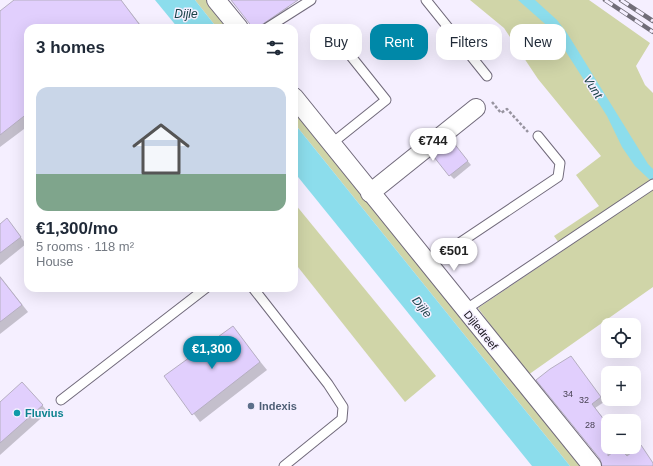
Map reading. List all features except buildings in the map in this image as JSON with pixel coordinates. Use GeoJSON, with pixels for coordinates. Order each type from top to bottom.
{"type":"FeatureCollection","features":[{"type":"Feature","properties":{"kind":"street"},"geometry":{"type":"LineString","coordinates":[[216,0],[236,24]]}},
{"type":"Feature","properties":{"kind":"street","name":"Dijledreef"},"geometry":{"type":"LineString","coordinates":[[298,102],[592,466]]}},
{"type":"Feature","properties":{"kind":"street"},"geometry":{"type":"LineString","coordinates":[[370,193],[482,103]]}},
{"type":"Feature","properties":{"kind":"lane"},"geometry":{"type":"LineString","coordinates":[[273,24],[311,0]]}},
{"type":"Feature","properties":{"kind":"lane"},"geometry":{"type":"LineString","coordinates":[[426,0],[487,76]]}},
{"type":"Feature","properties":{"kind":"lane"},"geometry":{"type":"LineString","coordinates":[[331,144],[386,100],[354,60]]}},
{"type":"Feature","properties":{"kind":"lane"},"geometry":{"type":"LineString","coordinates":[[428,264],[558,177],[560,164],[538,136]]}},
{"type":"Feature","properties":{"kind":"lane"},"geometry":{"type":"LineString","coordinates":[[465,310],[651,185]]}},
{"type":"Feature","properties":{"kind":"lane"},"geometry":{"type":"LineString","coordinates":[[61,400],[201,292]]}},
{"type":"Feature","properties":{"kind":"lane"},"geometry":{"type":"LineString","coordinates":[[256,292],[328,384],[343,407],[342,419],[284,466]]}},
{"type":"Feature","properties":{"kind":"path"},"geometry":{"type":"LineString","coordinates":[[482,103],[502,113],[507,109],[527,132],[538,136]]}},
{"type":"Feature","properties":{"kind":"green space"},"geometry":{"type":"Polygon","coordinates":[[[195,0],[209,0],[228,24],[214,24],[195,0]]]}},
{"type":"Feature","properties":{"kind":"green space"},"geometry":{"type":"Polygon","coordinates":[[[470,0],[589,0],[650,43],[636,66],[645,85],[653,93],[653,287],[609,318],[601,318],[601,324],[528,375],[478,308],[564,250],[554,236],[599,206],[576,175],[601,156],[538,79],[525,60],[566,60],[566,24],[510,24],[510,37],[502,26],[502,24],[499,24],[470,0]]]}},
{"type":"Feature","properties":{"kind":"green space"},"geometry":{"type":"Polygon","coordinates":[[[298,111],[582,466],[570,466],[298,128],[298,111]]]}},
{"type":"Feature","properties":{"kind":"green space"},"geometry":{"type":"Polygon","coordinates":[[[298,208],[436,376],[405,402],[298,267],[298,208]]]}},
{"type":"Feature","properties":{"kind":"water","name":"Dijle"},"geometry":{"type":"Polygon","coordinates":[[[155,0],[195,0],[214,24],[175,24],[155,0]]]}},
{"type":"Feature","properties":{"kind":"water"},"geometry":{"type":"Polygon","coordinates":[[[518,0],[535,0],[560,24],[545,24],[518,0]]]}},
{"type":"Feature","properties":{"kind":"water","name":"Vunt"},"geometry":{"type":"Polygon","coordinates":[[[566,32],[648,164],[653,169],[653,179],[650,180],[635,166],[622,147],[607,116],[566,52],[566,32]]]}},
{"type":"Feature","properties":{"kind":"water","name":"Dijle"},"geometry":{"type":"Polygon","coordinates":[[[298,128],[570,466],[532,466],[298,177],[298,128]]]}},
{"type":"Feature","properties":{"kind":"railway"},"geometry":{"type":"LineString","coordinates":[[605,0],[653,32]]}},
{"type":"Feature","properties":{"kind":"railway"},"geometry":{"type":"LineString","coordinates":[[621,0],[653,21]]}},
{"type":"Feature","properties":{"kind":"place","name":"Indexis"},"geometry":{"type":"Point","coordinates":[251,406]}},
{"type":"Feature","properties":{"kind":"place","name":"Fluvius"},"geometry":{"type":"Point","coordinates":[17,413]}}]}
